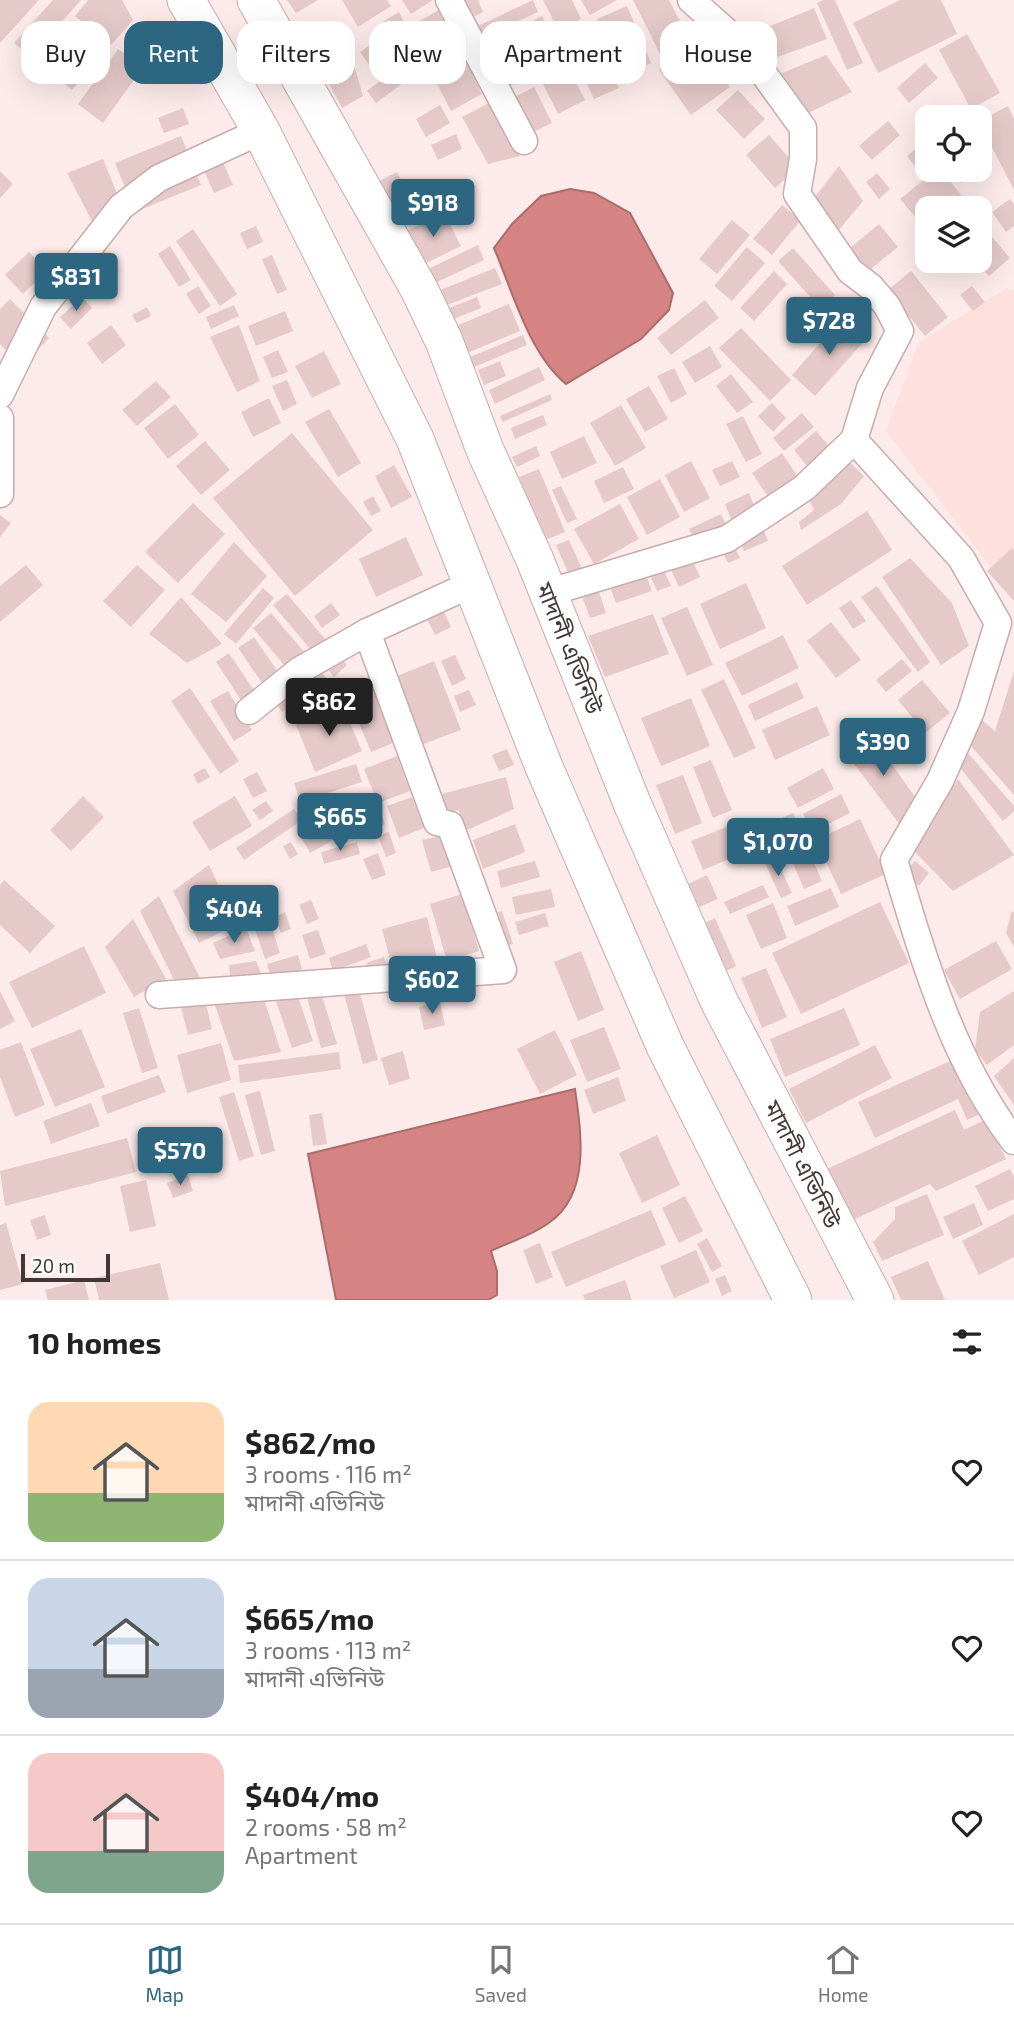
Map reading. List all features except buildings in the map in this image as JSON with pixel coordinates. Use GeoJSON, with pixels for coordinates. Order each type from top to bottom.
{"type":"FeatureCollection","features":[{"type":"Feature","properties":{"kind":"main road"},"geometry":{"type":"LineString","coordinates":[[186,0],[261,131],[415,439],[474,583],[544,767],[665,1046],[793,1300]]}},
{"type":"Feature","properties":{"kind":"main road","name":"মাদানী এভিনিউ"},"geometry":{"type":"LineString","coordinates":[[256,0],[419,289],[444,341],[485,450],[547,593],[632,803],[719,1001],[875,1300]]}},
{"type":"Feature","properties":{"kind":"street"},"geometry":{"type":"LineString","coordinates":[[449,0],[524,141]]}},
{"type":"Feature","properties":{"kind":"street"},"geometry":{"type":"LineString","coordinates":[[547,593],[727,539],[804,488],[854,440],[870,388],[900,331],[887,306],[871,287],[850,271],[797,194],[803,159],[803,128],[745,48],[691,0]]}},
{"type":"Feature","properties":{"kind":"street"},"geometry":{"type":"LineString","coordinates":[[0,395],[43,307],[121,207],[159,178],[261,131]]}},
{"type":"Feature","properties":{"kind":"street"},"geometry":{"type":"LineString","coordinates":[[0,418],[0,494]]}},
{"type":"Feature","properties":{"kind":"street"},"geometry":{"type":"LineString","coordinates":[[854,440],[961,558],[1006,626],[940,781],[894,860],[927,972],[961,1050],[1011,1130]]}},
{"type":"Feature","properties":{"kind":"street"},"geometry":{"type":"LineString","coordinates":[[249,711],[300,670],[367,632],[474,583]]}},
{"type":"Feature","properties":{"kind":"street"},"geometry":{"type":"LineString","coordinates":[[159,995],[503,970],[450,825],[437,822],[367,632]]}},
{"type":"Feature","properties":{"kind":"shaded area"},"geometry":{"type":"Polygon","coordinates":[[[570,189],[594,193],[630,213],[673,293],[669,310],[641,339],[566,384],[553,371],[532,339],[494,248],[512,224],[541,196],[570,189]]]}},
{"type":"Feature","properties":{"kind":"shaded area"},"geometry":{"type":"Polygon","coordinates":[[[1007,288],[1014,291],[1014,582],[993,570],[886,431],[919,342],[1007,288]]]}},
{"type":"Feature","properties":{"kind":"shaded area"},"geometry":{"type":"Polygon","coordinates":[[[575,1089],[581,1142],[578,1178],[572,1195],[563,1210],[543,1227],[491,1251],[497,1271],[497,1295],[488,1300],[336,1300],[308,1154],[575,1089]]]}}]}
